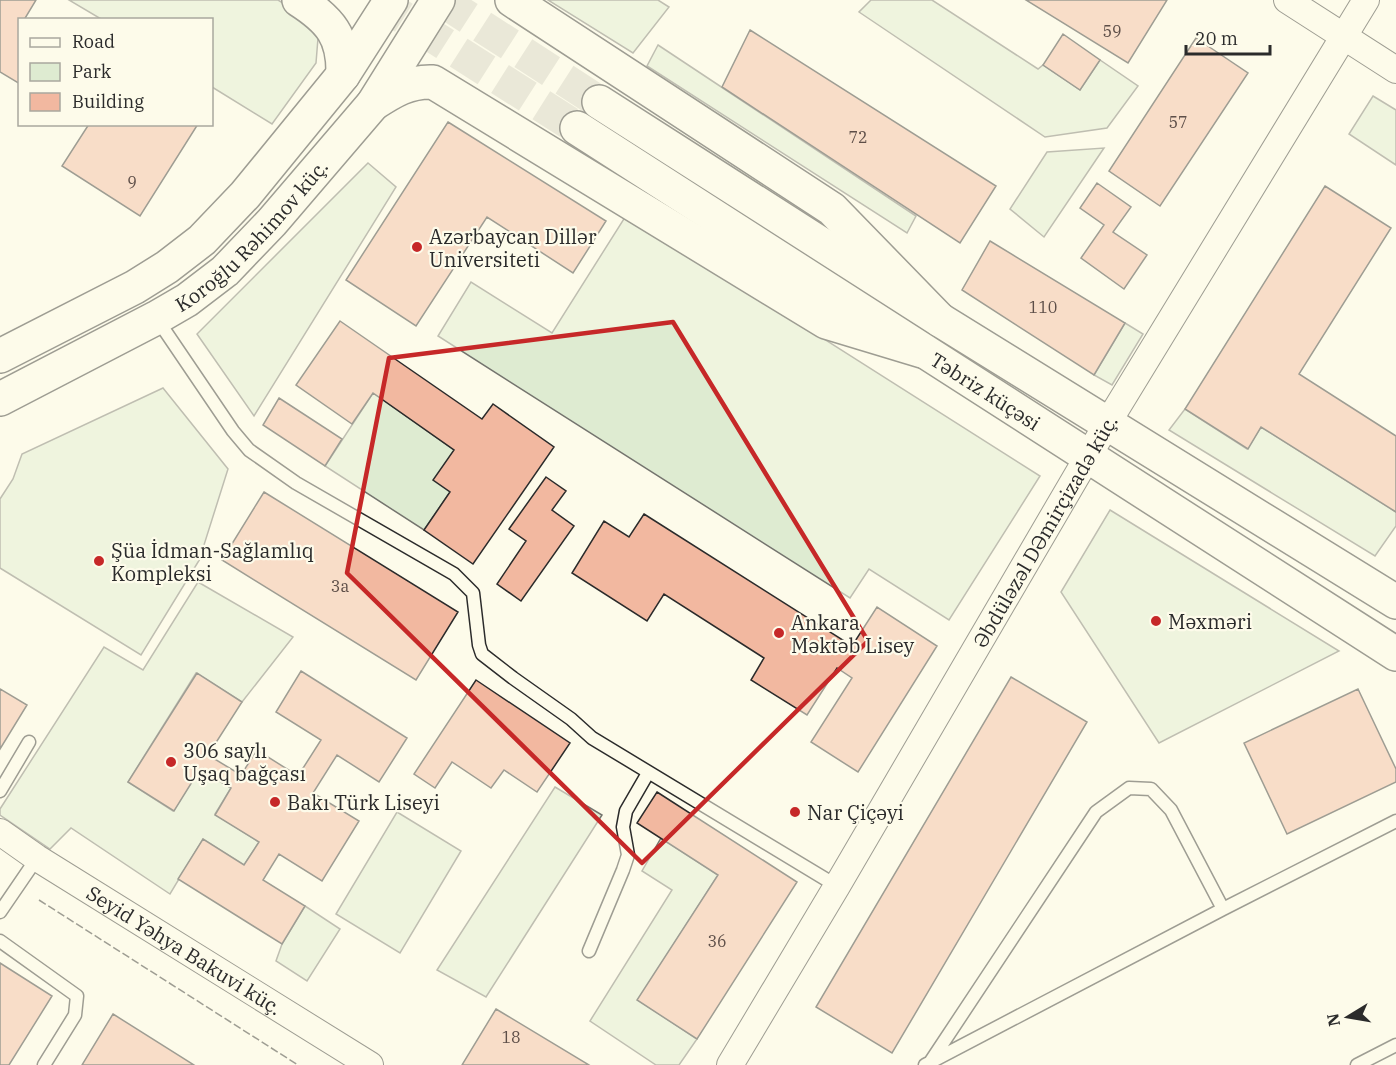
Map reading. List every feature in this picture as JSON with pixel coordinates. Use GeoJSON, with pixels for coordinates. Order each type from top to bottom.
{"type":"FeatureCollection","features":[{"type":"Feature","properties":{"kind":"main road"},"geometry":{"type":"LineString","coordinates":[[298,0],[318,12],[333,31],[342,52],[343,75]]}},
{"type":"Feature","properties":{"kind":"main road","name":"Koroğlu Rəhimov küç."},"geometry":{"type":"LineString","coordinates":[[0,356],[135,287],[167,267],[202,240],[245,195],[343,75],[391,0]]}},
{"type":"Feature","properties":{"kind":"main road","name":"Koroğlu Rəhimov küç."},"geometry":{"type":"LineString","coordinates":[[0,399],[156,318],[187,300],[225,271],[272,222],[373,104],[438,0]]}},
{"type":"Feature","properties":{"kind":"main road"},"geometry":{"type":"LineString","coordinates":[[512,0],[832,209],[940,320]]}},
{"type":"Feature","properties":{"kind":"main road"},"geometry":{"type":"LineString","coordinates":[[373,104],[406,85],[420,81],[433,82],[826,322],[922,351]]}},
{"type":"Feature","properties":{"kind":"main road","name":"Təbriz küçəsi"},"geometry":{"type":"LineString","coordinates":[[599,102],[940,320],[1396,602]]}},
{"type":"Feature","properties":{"kind":"main road","name":"Təbriz küçəsi"},"geometry":{"type":"LineString","coordinates":[[577,128],[1396,654]]}},
{"type":"Feature","properties":{"kind":"street"},"geometry":{"type":"LineString","coordinates":[[1287,0],[1396,70]]}},
{"type":"Feature","properties":{"kind":"street","name":"Əbdüləzəl DƏmirçizadə küç."},"geometry":{"type":"LineString","coordinates":[[730,1065],[1107,424],[1366,0]]}},
{"type":"Feature","properties":{"kind":"street","name":"Seyid Yəhya Bakuvi küç."},"geometry":{"type":"LineString","coordinates":[[0,832],[37,858],[370,1065]]}},
{"type":"Feature","properties":{"kind":"lane"},"geometry":{"type":"LineString","coordinates":[[156,318],[233,431],[249,450],[296,483],[454,574],[473,594],[482,654],[571,719],[592,738],[837,886]]}},
{"type":"Feature","properties":{"kind":"lane"},"geometry":{"type":"LineString","coordinates":[[0,791],[29,742]]}},
{"type":"Feature","properties":{"kind":"lane"},"geometry":{"type":"LineString","coordinates":[[589,951],[624,870],[628,855],[623,827],[626,811],[648,772]]}},
{"type":"Feature","properties":{"kind":"lane"},"geometry":{"type":"LineString","coordinates":[[928,1063],[1096,812],[1129,788],[1151,789],[1171,810],[1223,909]]}},
{"type":"Feature","properties":{"kind":"lane"},"geometry":{"type":"LineString","coordinates":[[928,1063],[1396,821]]}},
{"type":"Feature","properties":{"kind":"lane"},"geometry":{"type":"LineString","coordinates":[[0,912],[37,858]]}},
{"type":"Feature","properties":{"kind":"lane"},"geometry":{"type":"LineString","coordinates":[[0,940],[77,996],[75,1015],[45,1065]]}},
{"type":"Feature","properties":{"kind":"lane"},"geometry":{"type":"LineString","coordinates":[[1357,1065],[1396,1045]]}},
{"type":"Feature","properties":{"kind":"highlighted area"},"geometry":{"type":"Polygon","coordinates":[[[673,322],[868,641],[642,863],[347,573],[389,358],[673,322]]]}},
{"type":"Feature","properties":{"kind":"green space"},"geometry":{"type":"Polygon","coordinates":[[[69,0],[278,0],[306,17],[318,38],[316,63],[272,124],[213,88],[213,18],[99,18],[69,0]]]}},
{"type":"Feature","properties":{"kind":"green space"},"geometry":{"type":"Polygon","coordinates":[[[548,0],[658,0],[669,7],[633,53],[548,0]]]}},
{"type":"Feature","properties":{"kind":"green space"},"geometry":{"type":"Polygon","coordinates":[[[871,0],[932,0],[1038,69],[1043,65],[1080,90],[1100,60],[1138,86],[1107,128],[1045,137],[859,12],[871,0]]]}},
{"type":"Feature","properties":{"kind":"green space"},"geometry":{"type":"Polygon","coordinates":[[[658,45],[916,216],[907,233],[647,66],[658,45]]]}},
{"type":"Feature","properties":{"kind":"green space"},"geometry":{"type":"Polygon","coordinates":[[[1373,96],[1396,110],[1396,165],[1349,134],[1373,96]]]}},
{"type":"Feature","properties":{"kind":"green space"},"geometry":{"type":"Polygon","coordinates":[[[1104,148],[1044,237],[1010,209],[1047,152],[1104,148]]]}},
{"type":"Feature","properties":{"kind":"green space"},"geometry":{"type":"Polygon","coordinates":[[[368,163],[396,187],[254,416],[197,334],[368,163]]]}},
{"type":"Feature","properties":{"kind":"green space"},"geometry":{"type":"Polygon","coordinates":[[[627,214],[1040,476],[949,620],[869,569],[850,598],[438,336],[471,282],[552,333],[627,214]]]}},
{"type":"Feature","properties":{"kind":"green space"},"geometry":{"type":"Polygon","coordinates":[[[1125,323],[1143,334],[1112,385],[1094,375],[1125,323]]]}},
{"type":"Feature","properties":{"kind":"green space"},"geometry":{"type":"Polygon","coordinates":[[[163,388],[228,469],[203,554],[141,655],[0,568],[0,499],[13,479],[22,454],[163,388]]]}},
{"type":"Feature","properties":{"kind":"green space"},"geometry":{"type":"Polygon","coordinates":[[[373,393],[454,450],[450,492],[424,530],[325,466],[373,393]]]}},
{"type":"Feature","properties":{"kind":"green space"},"geometry":{"type":"Polygon","coordinates":[[[1185,409],[1247,449],[1261,427],[1396,512],[1396,526],[1375,556],[1169,430],[1185,409]]]}},
{"type":"Feature","properties":{"kind":"green space"},"geometry":{"type":"Polygon","coordinates":[[[1110,510],[1339,651],[1159,743],[1061,592],[1110,510]]]}},
{"type":"Feature","properties":{"kind":"green space"},"geometry":{"type":"Polygon","coordinates":[[[198,582],[293,637],[242,702],[196,673],[128,782],[173,811],[200,769],[231,788],[215,814],[259,842],[244,865],[203,839],[170,894],[71,828],[50,849],[0,815],[0,809],[104,647],[143,670],[198,582]]]}},
{"type":"Feature","properties":{"kind":"green space"},"geometry":{"type":"Polygon","coordinates":[[[555,787],[602,815],[486,997],[437,970],[555,787]]]}},
{"type":"Feature","properties":{"kind":"green space"},"geometry":{"type":"Polygon","coordinates":[[[397,812],[461,851],[400,953],[336,914],[397,812]]]}},
{"type":"Feature","properties":{"kind":"green space"},"geometry":{"type":"Polygon","coordinates":[[[661,838],[718,875],[638,1000],[697,1039],[679,1065],[656,1065],[590,1021],[672,890],[642,871],[661,838]]]}},
{"type":"Feature","properties":{"kind":"green space"},"geometry":{"type":"Polygon","coordinates":[[[305,906],[340,929],[307,981],[276,961],[282,944],[305,906]]]}},
{"type":"Feature","properties":{"kind":"building"},"geometry":{"type":"Polygon","coordinates":[[[0,0],[36,0],[25,18],[18,18],[18,83],[0,72],[0,0]]]}},
{"type":"Feature","properties":{"kind":"building"},"geometry":{"type":"Polygon","coordinates":[[[1026,0],[1167,0],[1128,63],[1026,0]]]}},
{"type":"Feature","properties":{"kind":"building"},"geometry":{"type":"Polygon","coordinates":[[[750,30],[996,186],[960,243],[722,87],[750,30]]]}},
{"type":"Feature","properties":{"kind":"building"},"geometry":{"type":"Polygon","coordinates":[[[1063,34],[1100,60],[1080,90],[1043,65],[1063,34]]]}},
{"type":"Feature","properties":{"kind":"building"},"geometry":{"type":"Polygon","coordinates":[[[1196,38],[1248,73],[1160,206],[1109,171],[1196,38]]]}},
{"type":"Feature","properties":{"kind":"building","name":"Azərbaycan Dillər Universiteti"},"geometry":{"type":"Polygon","coordinates":[[[448,122],[606,221],[573,273],[487,217],[416,326],[346,280],[448,122]]]}},
{"type":"Feature","properties":{"kind":"building"},"geometry":{"type":"Polygon","coordinates":[[[88,126],[197,126],[140,216],[62,166],[88,126]]]}},
{"type":"Feature","properties":{"kind":"building"},"geometry":{"type":"Polygon","coordinates":[[[1097,183],[1131,207],[1113,232],[1147,255],[1124,289],[1081,258],[1104,225],[1080,208],[1097,183]]]}},
{"type":"Feature","properties":{"kind":"building"},"geometry":{"type":"Polygon","coordinates":[[[1325,186],[1391,228],[1299,374],[1396,436],[1396,512],[1261,427],[1248,449],[1185,409],[1325,186]]]}},
{"type":"Feature","properties":{"kind":"building"},"geometry":{"type":"Polygon","coordinates":[[[990,241],[1125,323],[1094,375],[962,290],[990,241]]]}},
{"type":"Feature","properties":{"kind":"building"},"geometry":{"type":"Polygon","coordinates":[[[340,321],[482,419],[493,404],[554,447],[473,564],[424,530],[450,492],[433,480],[454,450],[373,393],[352,424],[296,385],[340,321]]]}},
{"type":"Feature","properties":{"kind":"building"},"geometry":{"type":"Polygon","coordinates":[[[279,398],[342,439],[325,466],[263,425],[279,398]]]}},
{"type":"Feature","properties":{"kind":"building"},"geometry":{"type":"Polygon","coordinates":[[[546,477],[566,491],[552,510],[574,526],[521,601],[497,584],[526,541],[509,529],[546,477]]]}},
{"type":"Feature","properties":{"kind":"building"},"geometry":{"type":"Polygon","coordinates":[[[264,492],[458,612],[416,680],[222,560],[264,492]]]}},
{"type":"Feature","properties":{"kind":"building","name":"Ankara Məktəb Lisey"},"geometry":{"type":"Polygon","coordinates":[[[644,514],[852,646],[877,607],[937,646],[858,772],[811,742],[852,678],[837,668],[807,715],[751,680],[764,658],[664,594],[647,621],[572,573],[604,521],[629,537],[644,514]]]}},
{"type":"Feature","properties":{"kind":"building","name":"Bakı Türk Liseyi"},"geometry":{"type":"Polygon","coordinates":[[[301,671],[407,738],[379,782],[337,755],[313,793],[359,821],[322,881],[279,854],[263,880],[305,906],[282,944],[178,879],[203,839],[244,865],[259,842],[215,815],[231,788],[200,769],[174,811],[128,782],[197,673],[242,702],[208,755],[241,775],[257,750],[298,776],[321,740],[276,712],[301,671]]]}},
{"type":"Feature","properties":{"kind":"building"},"geometry":{"type":"Polygon","coordinates":[[[1011,677],[1087,722],[892,1053],[816,1007],[1011,677]]]}},
{"type":"Feature","properties":{"kind":"building"},"geometry":{"type":"Polygon","coordinates":[[[476,680],[570,743],[537,792],[504,770],[491,788],[452,762],[435,788],[414,774],[476,680]]]}},
{"type":"Feature","properties":{"kind":"building"},"geometry":{"type":"Polygon","coordinates":[[[0,689],[27,705],[0,749],[0,689]]]}},
{"type":"Feature","properties":{"kind":"building"},"geometry":{"type":"Polygon","coordinates":[[[1358,689],[1396,769],[1396,782],[1287,834],[1244,743],[1358,689]]]}},
{"type":"Feature","properties":{"kind":"building"},"geometry":{"type":"Polygon","coordinates":[[[657,792],[797,882],[697,1039],[637,1000],[718,875],[637,823],[657,792]]]}},
{"type":"Feature","properties":{"kind":"building"},"geometry":{"type":"Polygon","coordinates":[[[0,963],[52,996],[9,1065],[0,1065],[0,963]]]}},
{"type":"Feature","properties":{"kind":"building"},"geometry":{"type":"Polygon","coordinates":[[[496,1009],[589,1065],[462,1065],[496,1009]]]}},
{"type":"Feature","properties":{"kind":"building"},"geometry":{"type":"Polygon","coordinates":[[[113,1014],[194,1065],[82,1065],[113,1014]]]}},
{"type":"Feature","properties":{"kind":"tunnel"},"geometry":{"type":"LineString","coordinates":[[376,0],[577,128]]}},
{"type":"Feature","properties":{"kind":"tunnel"},"geometry":{"type":"LineString","coordinates":[[441,0],[599,102]]}},
{"type":"Feature","properties":{"kind":"fence"},"geometry":{"type":"LineString","coordinates":[[39,900],[298,1065]]}},
{"type":"Feature","properties":{"kind":"place","name":"Azərbaycan Dillər Universiteti"},"geometry":{"type":"Point","coordinates":[417,247]}},
{"type":"Feature","properties":{"kind":"place","name":"Şüa İdman-Sağlamlıq Kompleksi"},"geometry":{"type":"Point","coordinates":[99,561]}},
{"type":"Feature","properties":{"kind":"place","name":"Məxməri"},"geometry":{"type":"Point","coordinates":[1156,621]}},
{"type":"Feature","properties":{"kind":"place","name":"Ankara Məktəb Lisey"},"geometry":{"type":"Point","coordinates":[779,633]}},
{"type":"Feature","properties":{"kind":"place","name":"306 saylı Uşaq bağçası"},"geometry":{"type":"Point","coordinates":[171,762]}},
{"type":"Feature","properties":{"kind":"place","name":"Bakı Türk Liseyi"},"geometry":{"type":"Point","coordinates":[275,802]}},
{"type":"Feature","properties":{"kind":"place","name":"Nar Çiçəyi"},"geometry":{"type":"Point","coordinates":[795,812]}}]}
